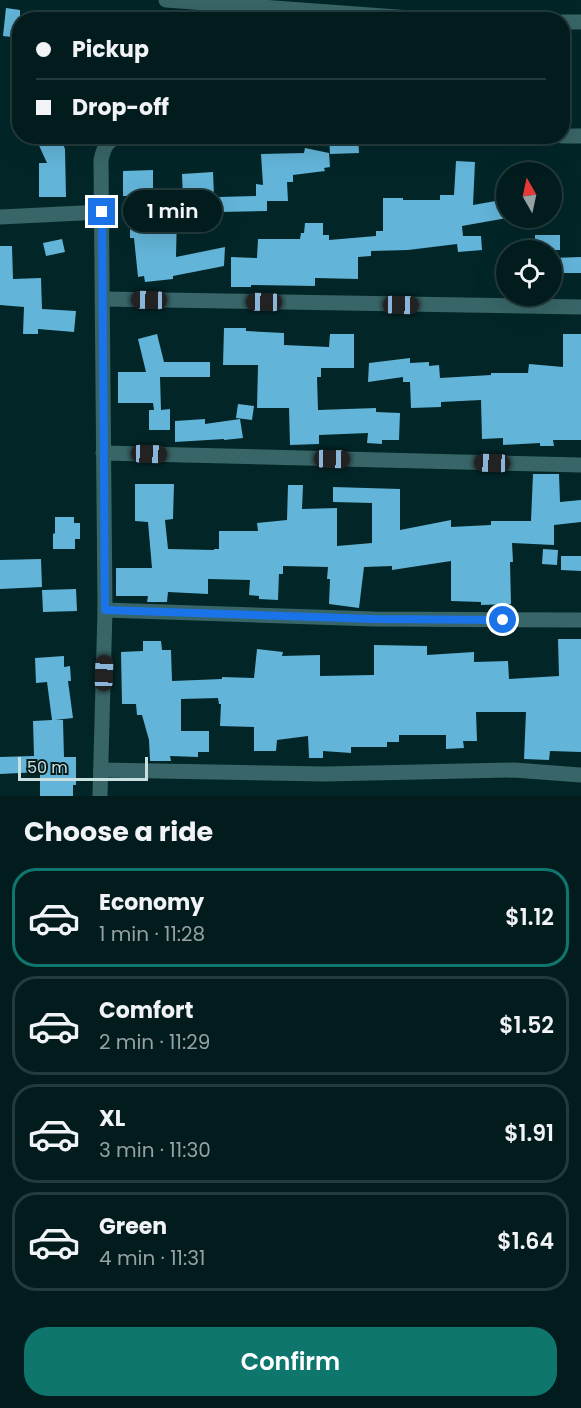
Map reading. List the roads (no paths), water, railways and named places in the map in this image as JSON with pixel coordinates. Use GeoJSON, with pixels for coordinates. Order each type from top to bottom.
{"type":"FeatureCollection","features":[{"type":"Feature","properties":{"kind":"street"},"geometry":{"type":"LineString","coordinates":[[166,0],[329,12]]}},
{"type":"Feature","properties":{"kind":"street"},"geometry":{"type":"LineString","coordinates":[[100,796],[105,610],[101,160],[107,144]]}},
{"type":"Feature","properties":{"kind":"street"},"geometry":{"type":"LineString","coordinates":[[0,217],[102,212]]}},
{"type":"Feature","properties":{"kind":"street"},"geometry":{"type":"LineString","coordinates":[[103,300],[581,307]]}},
{"type":"Feature","properties":{"kind":"street"},"geometry":{"type":"LineString","coordinates":[[104,453],[581,465]]}},
{"type":"Feature","properties":{"kind":"street"},"geometry":{"type":"LineString","coordinates":[[105,610],[374,619],[581,620]]}},
{"type":"Feature","properties":{"kind":"street"},"geometry":{"type":"LineString","coordinates":[[101,770],[325,774],[514,770],[581,775]]}}]}
